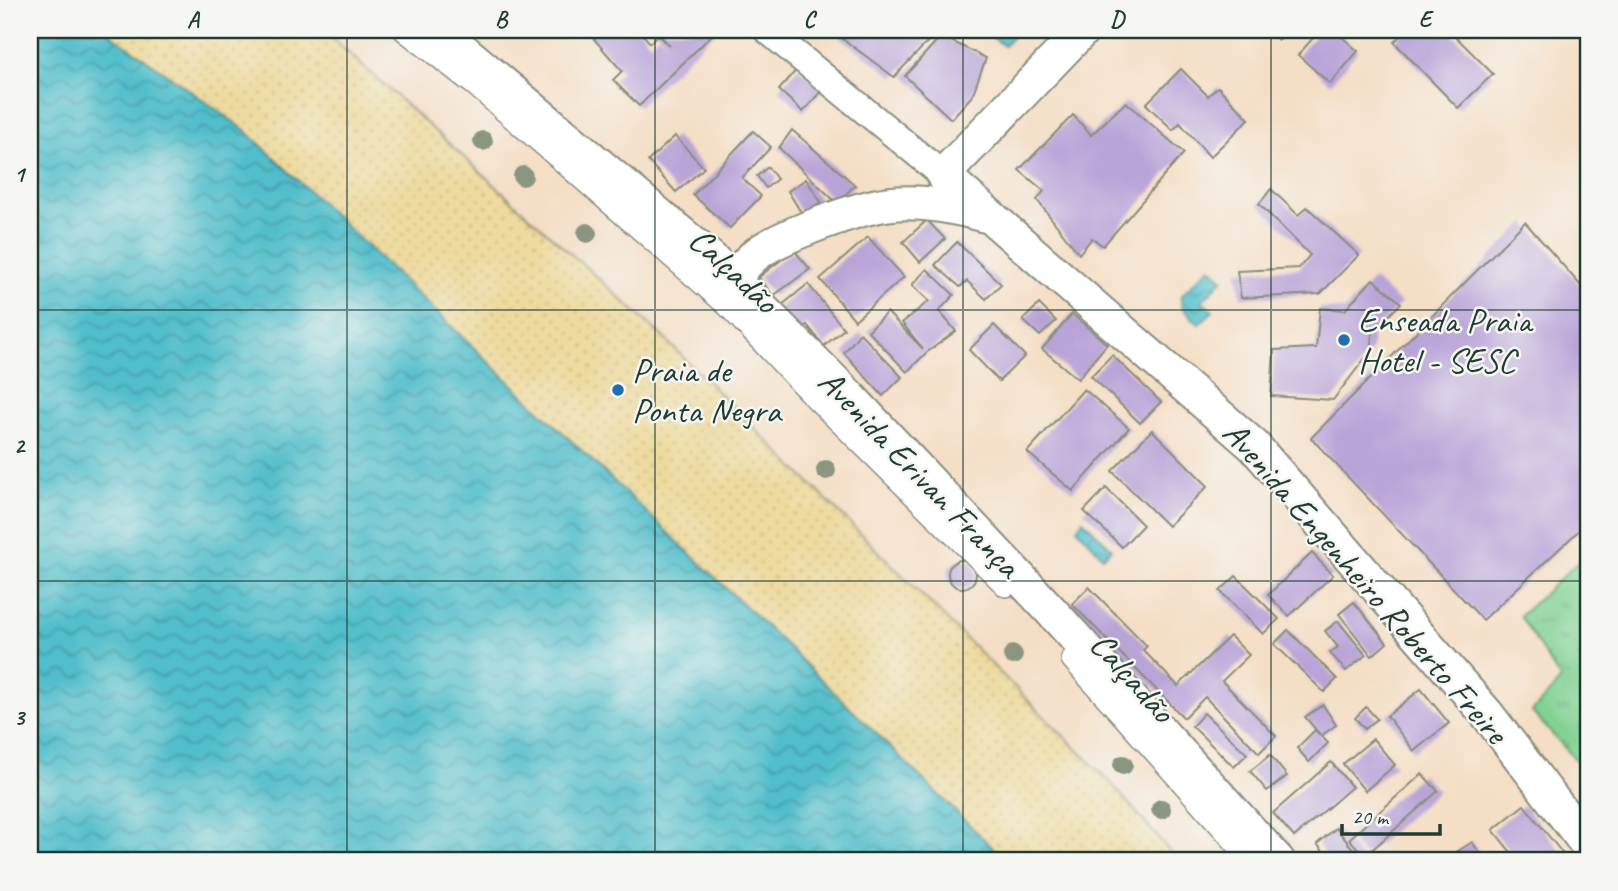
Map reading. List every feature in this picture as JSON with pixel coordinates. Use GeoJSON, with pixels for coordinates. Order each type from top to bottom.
{"type":"FeatureCollection","features":[{"type":"Feature","properties":{"kind":"street","name":"Calçadão"},"geometry":{"type":"LineString","coordinates":[[404,30],[476,86],[729,307],[808,391],[1022,602],[1252,861]]}},
{"type":"Feature","properties":{"kind":"street","name":"Avenida Erivan França"},"geometry":{"type":"LineString","coordinates":[[439,30],[715,262],[849,396],[1054,614],[1278,861]]}},
{"type":"Feature","properties":{"kind":"street"},"geometry":{"type":"LineString","coordinates":[[767,30],[993,218]]}},
{"type":"Feature","properties":{"kind":"street"},"geometry":{"type":"LineString","coordinates":[[943,175],[1083,30]]}},
{"type":"Feature","properties":{"kind":"street","name":"Avenida Engenheiro Roberto Freire"},"geometry":{"type":"LineString","coordinates":[[732,280],[758,252],[858,211],[889,204],[944,204],[993,218],[1254,446],[1487,714],[1588,846]]}},
{"type":"Feature","properties":{"kind":"green space"},"geometry":{"type":"Polygon","coordinates":[[[1588,553],[1588,773],[1532,712],[1561,680],[1520,616],[1588,553]]]}},
{"type":"Feature","properties":{"kind":"sand","name":"Praia de Ponta Negra"},"geometry":{"type":"Polygon","coordinates":[[[105,30],[323,30],[661,335],[1112,784],[1178,861],[1006,861],[789,648],[245,130],[105,30]]]}},
{"type":"Feature","properties":{"kind":"water"},"geometry":{"type":"Polygon","coordinates":[[[30,30],[105,30],[245,130],[789,648],[1006,861],[30,861],[30,30]]]}},
{"type":"Feature","properties":{"kind":"water"},"geometry":{"type":"Polygon","coordinates":[[[983,30],[1018,30],[1004,46],[983,30]]]}},
{"type":"Feature","properties":{"kind":"water"},"geometry":{"type":"Polygon","coordinates":[[[1210,267],[1223,279],[1202,301],[1213,311],[1199,324],[1181,306],[1182,295],[1210,267]]]}},
{"type":"Feature","properties":{"kind":"water"},"geometry":{"type":"Polygon","coordinates":[[[1083,520],[1112,549],[1103,557],[1077,528],[1083,520]]]}},
{"type":"Feature","properties":{"kind":"building"},"geometry":{"type":"Polygon","coordinates":[[[588,30],[639,30],[650,43],[658,35],[670,46],[655,30],[717,30],[639,106],[613,80],[622,71],[588,30]]]}},
{"type":"Feature","properties":{"kind":"building"},"geometry":{"type":"Polygon","coordinates":[[[846,30],[939,30],[894,77],[840,37],[846,30]]]}},
{"type":"Feature","properties":{"kind":"building"},"geometry":{"type":"Polygon","coordinates":[[[1269,30],[1289,30],[1278,40],[1269,30]]]}},
{"type":"Feature","properties":{"kind":"building"},"geometry":{"type":"Polygon","coordinates":[[[1320,30],[1334,30],[1358,51],[1330,84],[1298,55],[1320,30]]]}},
{"type":"Feature","properties":{"kind":"building"},"geometry":{"type":"Polygon","coordinates":[[[1406,30],[1449,30],[1493,74],[1458,108],[1394,42],[1406,30]]]}},
{"type":"Feature","properties":{"kind":"building"},"geometry":{"type":"Polygon","coordinates":[[[941,36],[986,58],[972,96],[951,119],[905,76],[941,36]]]}},
{"type":"Feature","properties":{"kind":"building"},"geometry":{"type":"Polygon","coordinates":[[[798,68],[823,89],[803,112],[779,90],[798,68]]]}},
{"type":"Feature","properties":{"kind":"building"},"geometry":{"type":"Polygon","coordinates":[[[1181,69],[1208,96],[1218,87],[1249,119],[1210,157],[1180,123],[1173,130],[1146,104],[1181,69]]]}},
{"type":"Feature","properties":{"kind":"building"},"geometry":{"type":"Polygon","coordinates":[[[1126,102],[1184,153],[1103,246],[1092,238],[1079,254],[1037,200],[1044,191],[1019,170],[1073,115],[1091,135],[1126,102]]]}},
{"type":"Feature","properties":{"kind":"building"},"geometry":{"type":"Polygon","coordinates":[[[792,130],[855,185],[837,203],[779,148],[792,130]]]}},
{"type":"Feature","properties":{"kind":"building"},"geometry":{"type":"Polygon","coordinates":[[[753,131],[771,147],[742,178],[761,196],[730,228],[693,195],[753,131]]]}},
{"type":"Feature","properties":{"kind":"building"},"geometry":{"type":"Polygon","coordinates":[[[675,136],[704,168],[676,192],[648,161],[675,136]]]}},
{"type":"Feature","properties":{"kind":"building"},"geometry":{"type":"Polygon","coordinates":[[[768,167],[777,179],[766,188],[757,176],[768,167]]]}},
{"type":"Feature","properties":{"kind":"building"},"geometry":{"type":"Polygon","coordinates":[[[806,179],[821,202],[802,214],[788,191],[806,179]]]}},
{"type":"Feature","properties":{"kind":"building"},"geometry":{"type":"Polygon","coordinates":[[[1271,189],[1298,215],[1307,207],[1359,255],[1320,294],[1241,298],[1237,271],[1299,268],[1310,255],[1259,204],[1271,189]]]}},
{"type":"Feature","properties":{"kind":"building"},"geometry":{"type":"Polygon","coordinates":[[[927,220],[945,239],[920,262],[903,242],[927,220]]]}},
{"type":"Feature","properties":{"kind":"building"},"geometry":{"type":"Polygon","coordinates":[[[1525,222],[1588,294],[1588,522],[1483,620],[1311,438],[1525,222]]]}},
{"type":"Feature","properties":{"kind":"building"},"geometry":{"type":"Polygon","coordinates":[[[868,237],[904,277],[855,320],[820,279],[868,237]]]}},
{"type":"Feature","properties":{"kind":"building"},"geometry":{"type":"Polygon","coordinates":[[[957,242],[1001,284],[986,299],[967,281],[960,287],[935,265],[957,242]]]}},
{"type":"Feature","properties":{"kind":"building"},"geometry":{"type":"Polygon","coordinates":[[[794,250],[810,269],[773,296],[759,277],[794,250]]]}},
{"type":"Feature","properties":{"kind":"building"},"geometry":{"type":"Polygon","coordinates":[[[927,269],[954,295],[939,311],[956,331],[926,353],[907,372],[868,331],[887,312],[923,349],[902,323],[929,301],[912,285],[927,269]]]}},
{"type":"Feature","properties":{"kind":"building","name":"Enseada Praia Hotel - SESC"},"geometry":{"type":"Polygon","coordinates":[[[1373,279],[1401,303],[1372,333],[1372,349],[1333,400],[1271,396],[1274,350],[1316,348],[1320,308],[1345,310],[1373,279]]]}},
{"type":"Feature","properties":{"kind":"building"},"geometry":{"type":"Polygon","coordinates":[[[808,284],[844,329],[824,346],[807,325],[795,334],[776,310],[808,284]]]}},
{"type":"Feature","properties":{"kind":"building"},"geometry":{"type":"Polygon","coordinates":[[[1039,304],[1056,321],[1040,336],[1023,320],[1039,304]]]}},
{"type":"Feature","properties":{"kind":"building"},"geometry":{"type":"Polygon","coordinates":[[[1072,314],[1107,344],[1078,379],[1042,349],[1072,314]]]}},
{"type":"Feature","properties":{"kind":"building"},"geometry":{"type":"Polygon","coordinates":[[[994,325],[1025,356],[999,381],[969,350],[994,325]]]}},
{"type":"Feature","properties":{"kind":"building"},"geometry":{"type":"Polygon","coordinates":[[[860,333],[902,377],[883,396],[844,353],[860,333]]]}},
{"type":"Feature","properties":{"kind":"building"},"geometry":{"type":"Polygon","coordinates":[[[1112,355],[1161,402],[1140,423],[1091,376],[1112,355]]]}},
{"type":"Feature","properties":{"kind":"building"},"geometry":{"type":"Polygon","coordinates":[[[1084,389],[1129,428],[1073,491],[1027,452],[1084,389]]]}},
{"type":"Feature","properties":{"kind":"building"},"geometry":{"type":"Polygon","coordinates":[[[1152,430],[1208,486],[1168,526],[1112,471],[1152,430]]]}},
{"type":"Feature","properties":{"kind":"building"},"geometry":{"type":"Polygon","coordinates":[[[1106,488],[1143,525],[1122,547],[1084,511],[1106,488]]]}},
{"type":"Feature","properties":{"kind":"building"},"geometry":{"type":"Polygon","coordinates":[[[1312,553],[1333,575],[1289,616],[1268,595],[1312,553]]]}},
{"type":"Feature","properties":{"kind":"building"},"geometry":{"type":"Polygon","coordinates":[[[962,560],[972,564],[976,574],[972,584],[962,588],[952,584],[948,574],[952,564],[962,560]]]}},
{"type":"Feature","properties":{"kind":"building"},"geometry":{"type":"Polygon","coordinates":[[[1236,576],[1279,619],[1263,634],[1220,591],[1236,576]]]}},
{"type":"Feature","properties":{"kind":"building"},"geometry":{"type":"Polygon","coordinates":[[[1089,587],[1147,646],[1143,650],[1178,686],[1230,636],[1249,655],[1222,681],[1276,736],[1259,753],[1205,697],[1184,718],[1072,604],[1089,587]]]}},
{"type":"Feature","properties":{"kind":"building"},"geometry":{"type":"Polygon","coordinates":[[[1354,602],[1387,643],[1372,656],[1339,614],[1354,602]]]}},
{"type":"Feature","properties":{"kind":"building"},"geometry":{"type":"Polygon","coordinates":[[[1338,621],[1366,655],[1346,671],[1330,653],[1338,647],[1325,631],[1338,621]]]}},
{"type":"Feature","properties":{"kind":"building"},"geometry":{"type":"Polygon","coordinates":[[[1288,630],[1337,679],[1324,692],[1274,644],[1288,630]]]}},
{"type":"Feature","properties":{"kind":"building"},"geometry":{"type":"Polygon","coordinates":[[[1421,689],[1449,723],[1414,751],[1387,716],[1421,689]]]}},
{"type":"Feature","properties":{"kind":"building"},"geometry":{"type":"Polygon","coordinates":[[[1323,705],[1336,725],[1321,736],[1305,717],[1323,705]]]}},
{"type":"Feature","properties":{"kind":"building"},"geometry":{"type":"Polygon","coordinates":[[[1366,707],[1377,719],[1365,729],[1355,718],[1366,707]]]}},
{"type":"Feature","properties":{"kind":"building"},"geometry":{"type":"Polygon","coordinates":[[[1204,713],[1247,754],[1234,767],[1192,726],[1204,713]]]}},
{"type":"Feature","properties":{"kind":"building"},"geometry":{"type":"Polygon","coordinates":[[[1315,730],[1328,743],[1309,762],[1297,748],[1315,730]]]}},
{"type":"Feature","properties":{"kind":"building"},"geometry":{"type":"Polygon","coordinates":[[[1373,739],[1395,765],[1365,791],[1343,764],[1373,739]]]}},
{"type":"Feature","properties":{"kind":"building"},"geometry":{"type":"Polygon","coordinates":[[[1270,755],[1287,776],[1267,791],[1250,771],[1270,755]]]}},
{"type":"Feature","properties":{"kind":"building"},"geometry":{"type":"Polygon","coordinates":[[[1331,762],[1352,787],[1294,837],[1273,813],[1331,762]]]}},
{"type":"Feature","properties":{"kind":"building"},"geometry":{"type":"Polygon","coordinates":[[[1422,774],[1438,791],[1365,856],[1349,839],[1422,774]]]}},
{"type":"Feature","properties":{"kind":"building"},"geometry":{"type":"Polygon","coordinates":[[[1524,805],[1563,854],[1553,861],[1518,861],[1493,830],[1524,805]]]}},
{"type":"Feature","properties":{"kind":"building"},"geometry":{"type":"Polygon","coordinates":[[[1336,828],[1362,861],[1331,861],[1317,844],[1336,828]]]}},
{"type":"Feature","properties":{"kind":"building"},"geometry":{"type":"Polygon","coordinates":[[[1472,842],[1486,861],[1443,861],[1472,842]]]}},
{"type":"Feature","properties":{"kind":"place","name":"Enseada Praia Hotel - SESC"},"geometry":{"type":"Point","coordinates":[1344,340]}},
{"type":"Feature","properties":{"kind":"place","name":"Praia de Ponta Negra"},"geometry":{"type":"Point","coordinates":[618,390]}}]}
